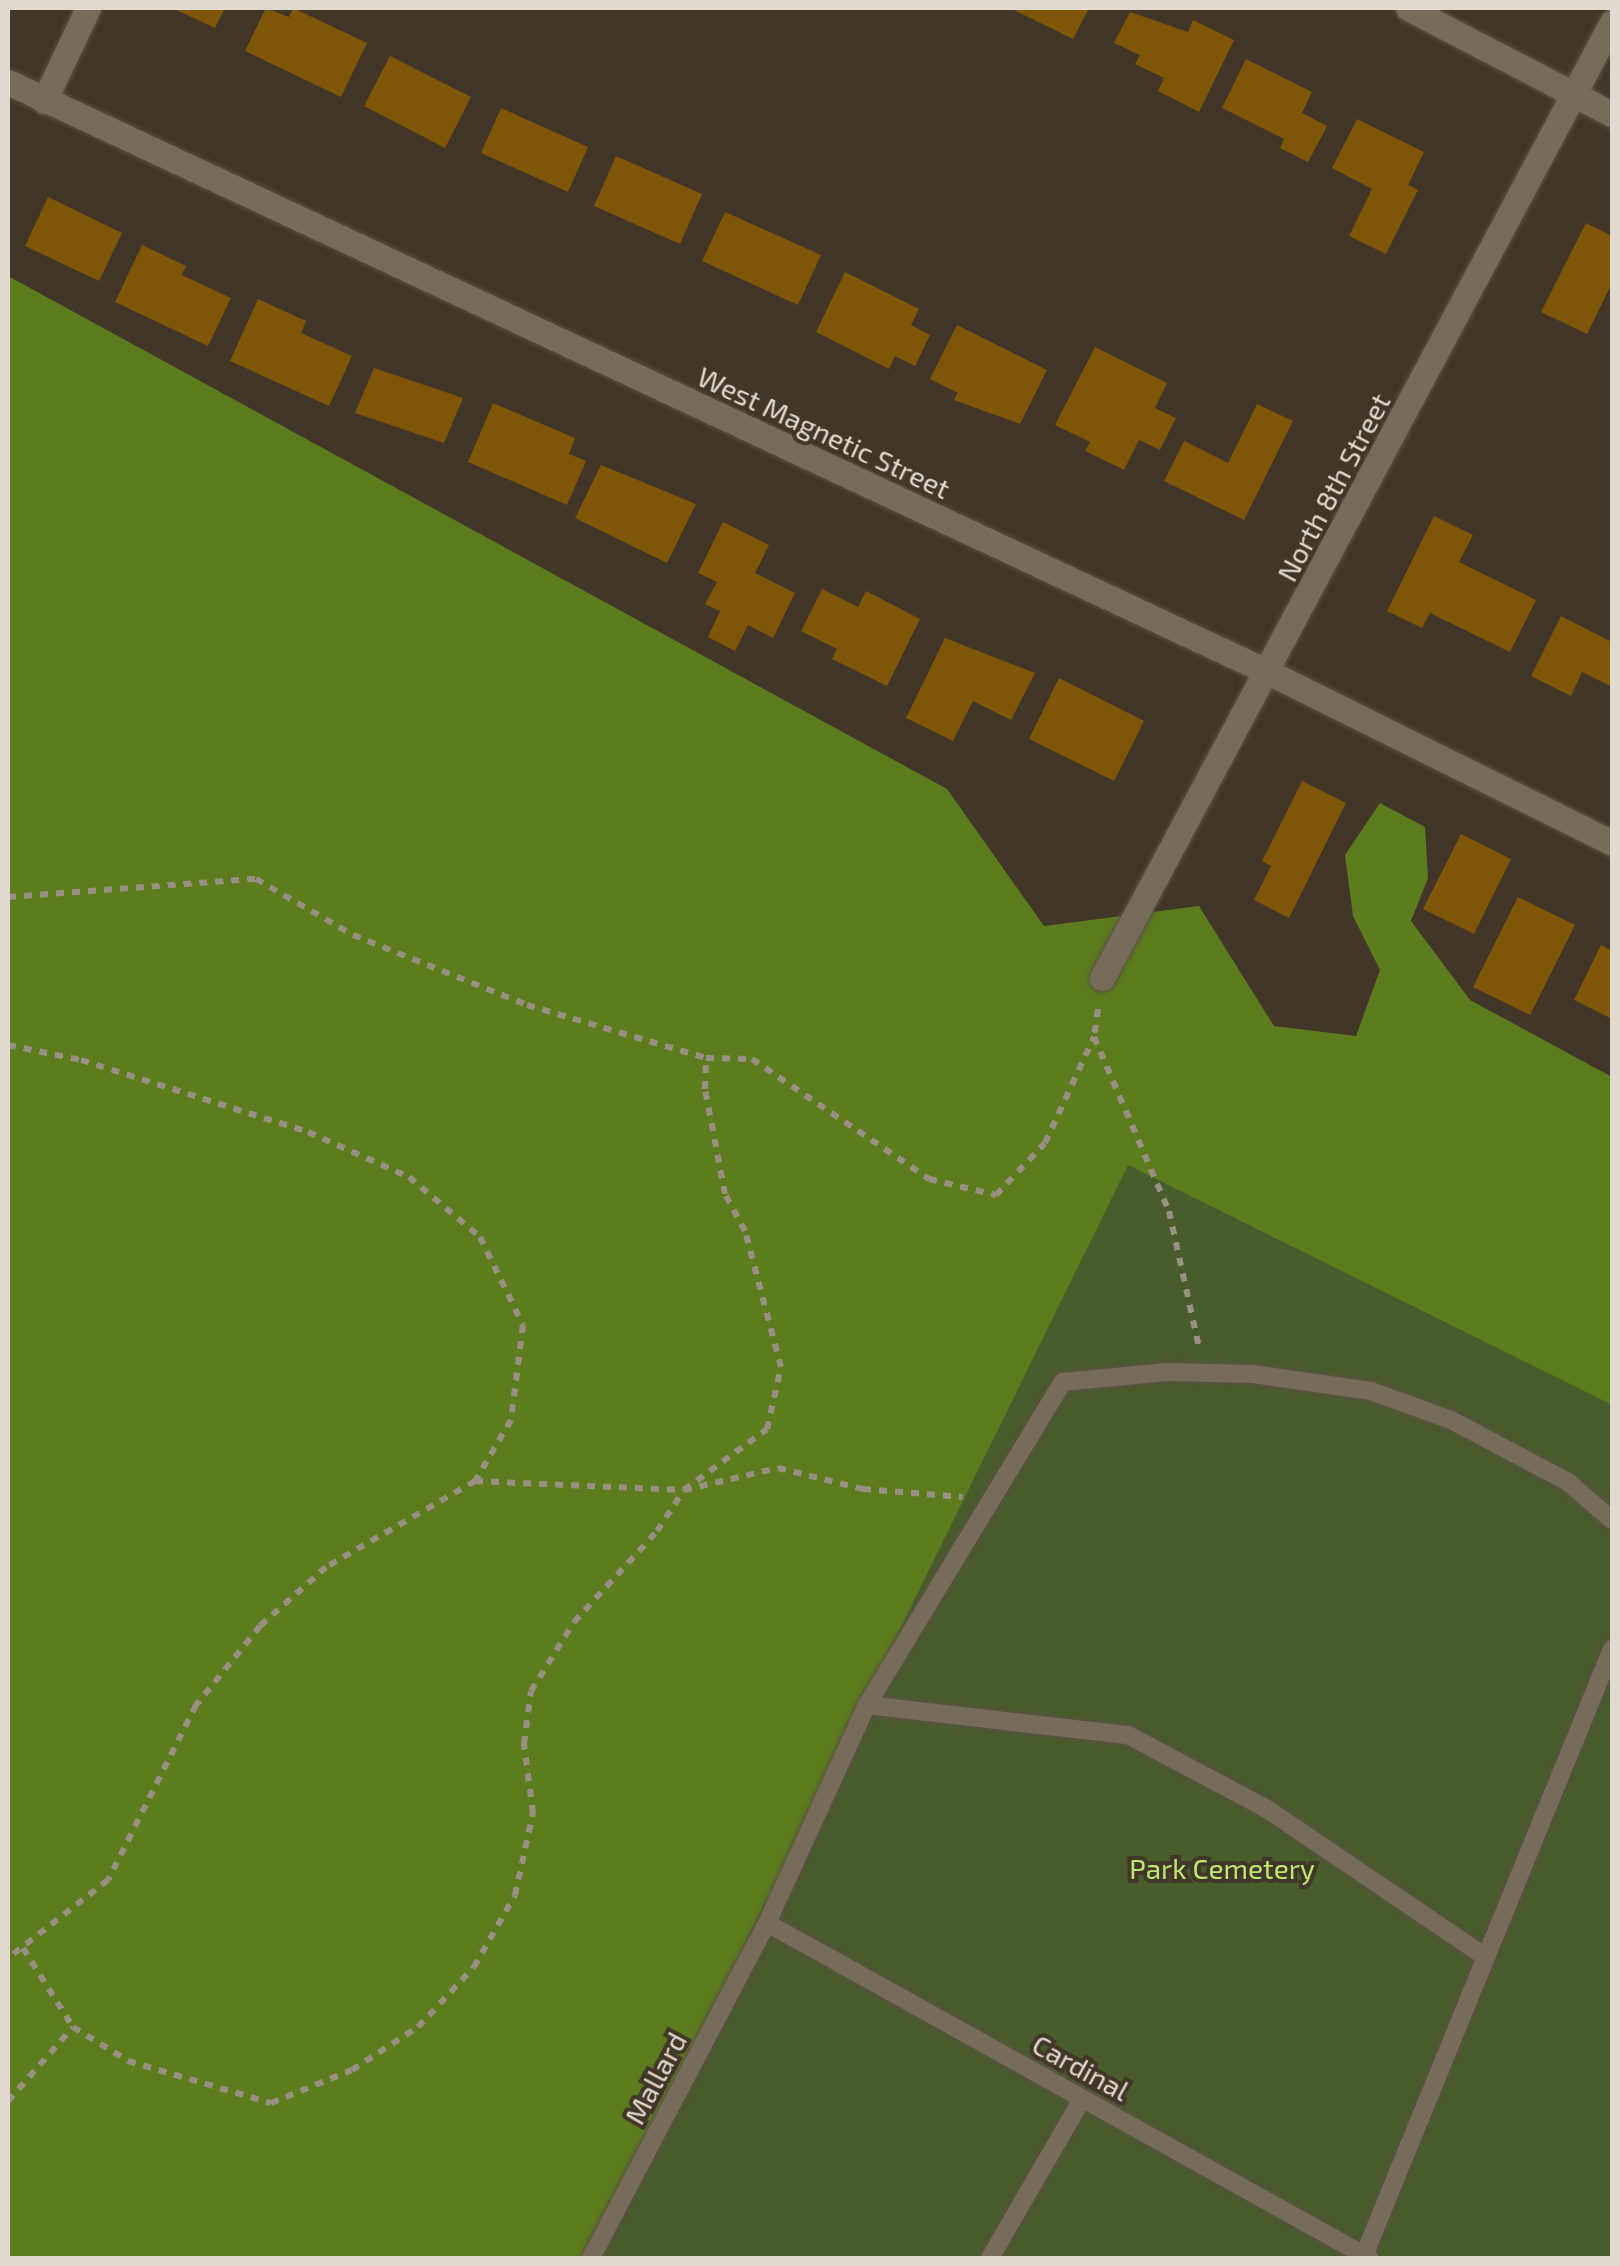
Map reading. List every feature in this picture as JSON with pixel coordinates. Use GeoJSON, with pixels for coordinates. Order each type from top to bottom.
{"type":"FeatureCollection","features":[{"type":"Feature","properties":{"kind":"street"},"geometry":{"type":"LineString","coordinates":[[44,101],[88,8]]}},
{"type":"Feature","properties":{"kind":"street"},"geometry":{"type":"LineString","coordinates":[[1408,8],[1612,114]]}},
{"type":"Feature","properties":{"kind":"street","name":"North 8th Street"},"geometry":{"type":"LineString","coordinates":[[1102,978],[1612,22]]}},
{"type":"Feature","properties":{"kind":"street","name":"West Magnetic Street"},"geometry":{"type":"LineString","coordinates":[[8,82],[1268,672],[1612,843]]}},
{"type":"Feature","properties":{"kind":"lane","name":"Mallard"},"geometry":{"type":"LineString","coordinates":[[591,2258],[767,1923],[866,1706],[1063,1382],[1205,1373]]}},
{"type":"Feature","properties":{"kind":"lane"},"geometry":{"type":"LineString","coordinates":[[1205,1373],[1371,1391],[1451,1420],[1568,1482],[1612,1520]]}},
{"type":"Feature","properties":{"kind":"lane"},"geometry":{"type":"LineString","coordinates":[[1366,2258],[1612,1649]]}},
{"type":"Feature","properties":{"kind":"lane"},"geometry":{"type":"LineString","coordinates":[[866,1706],[1128,1735],[1267,1809],[1486,1957]]}},
{"type":"Feature","properties":{"kind":"lane","name":"Cardinal"},"geometry":{"type":"LineString","coordinates":[[767,1923],[1366,2258]]}},
{"type":"Feature","properties":{"kind":"lane"},"geometry":{"type":"LineString","coordinates":[[990,2258],[1082,2098]]}},
{"type":"Feature","properties":{"kind":"path"},"geometry":{"type":"LineString","coordinates":[[8,897],[256,879],[353,934],[526,1005],[706,1058],[752,1059],[928,1180],[996,1195],[1044,1142],[1094,1037],[1102,978]]}},
{"type":"Feature","properties":{"kind":"path"},"geometry":{"type":"LineString","coordinates":[[1094,1037],[1168,1212],[1205,1373]]}},
{"type":"Feature","properties":{"kind":"path"},"geometry":{"type":"LineString","coordinates":[[8,1045],[81,1060],[308,1132],[409,1177],[480,1237],[522,1324],[511,1420],[475,1481],[326,1568],[260,1626],[196,1704],[108,1880],[8,1958]]}},
{"type":"Feature","properties":{"kind":"path"},"geometry":{"type":"LineString","coordinates":[[23,1948],[73,2027],[128,2061],[271,2102],[352,2070],[418,2028],[474,1967],[515,1894],[533,1813],[524,1744],[531,1691],[574,1622],[657,1532],[684,1490],[767,1429],[781,1367],[745,1231],[725,1194],[705,1088],[706,1058]]}},
{"type":"Feature","properties":{"kind":"path"},"geometry":{"type":"LineString","coordinates":[[475,1481],[684,1490],[778,1468],[863,1489],[991,1500]]}},
{"type":"Feature","properties":{"kind":"path"},"geometry":{"type":"LineString","coordinates":[[8,2101],[73,2027]]}},
{"type":"Feature","properties":{"kind":"green space"},"geometry":{"type":"Polygon","coordinates":[[[8,276],[947,789],[1044,926],[1199,906],[1274,1026],[1356,1036],[1380,970],[1353,916],[1345,855],[1380,803],[1425,827],[1428,878],[1411,921],[1470,1000],[1612,1077],[1612,1405],[1128,1165],[591,2258],[8,2258],[8,276]]]}},
{"type":"Feature","properties":{"kind":"green space","name":"Park Cemetery"},"geometry":{"type":"Polygon","coordinates":[[[1128,1164],[1612,1405],[1612,2258],[590,2258],[1128,1164]]]}},
{"type":"Feature","properties":{"kind":"building"},"geometry":{"type":"Polygon","coordinates":[[[172,8],[225,8],[215,28],[172,8]]]}},
{"type":"Feature","properties":{"kind":"building"},"geometry":{"type":"Polygon","coordinates":[[[266,8],[289,17],[293,8],[367,43],[341,97],[245,51],[266,8]]]}},
{"type":"Feature","properties":{"kind":"building"},"geometry":{"type":"Polygon","coordinates":[[[1010,8],[1089,8],[1073,39],[1010,8]]]}},
{"type":"Feature","properties":{"kind":"building"},"geometry":{"type":"Polygon","coordinates":[[[1130,12],[1188,32],[1193,20],[1234,40],[1199,112],[1158,91],[1164,78],[1135,64],[1140,55],[1114,43],[1130,12]]]}},
{"type":"Feature","properties":{"kind":"building"},"geometry":{"type":"Polygon","coordinates":[[[390,56],[471,97],[445,148],[364,106],[390,56]]]}},
{"type":"Feature","properties":{"kind":"building"},"geometry":{"type":"Polygon","coordinates":[[[1246,59],[1312,92],[1302,113],[1327,126],[1308,162],[1280,148],[1284,139],[1222,108],[1246,59]]]}},
{"type":"Feature","properties":{"kind":"building"},"geometry":{"type":"Polygon","coordinates":[[[501,108],[588,147],[568,192],[481,153],[501,108]]]}},
{"type":"Feature","properties":{"kind":"building"},"geometry":{"type":"Polygon","coordinates":[[[1357,119],[1424,152],[1408,185],[1418,190],[1386,254],[1349,236],[1372,189],[1332,168],[1357,119]]]}},
{"type":"Feature","properties":{"kind":"building"},"geometry":{"type":"Polygon","coordinates":[[[616,156],[702,194],[680,244],[594,206],[616,156]]]}},
{"type":"Feature","properties":{"kind":"building"},"geometry":{"type":"Polygon","coordinates":[[[48,197],[122,233],[99,281],[25,246],[48,197]]]}},
{"type":"Feature","properties":{"kind":"building"},"geometry":{"type":"Polygon","coordinates":[[[725,212],[821,255],[798,305],[702,261],[725,212]]]}},
{"type":"Feature","properties":{"kind":"building"},"geometry":{"type":"Polygon","coordinates":[[[1586,223],[1612,236],[1612,283],[1587,334],[1541,312],[1586,223]]]}},
{"type":"Feature","properties":{"kind":"building"},"geometry":{"type":"Polygon","coordinates":[[[142,245],[186,266],[182,275],[231,298],[208,346],[115,302],[142,245]]]}},
{"type":"Feature","properties":{"kind":"building"},"geometry":{"type":"Polygon","coordinates":[[[845,272],[919,309],[911,325],[930,335],[915,366],[895,356],[889,369],[816,332],[845,272]]]}},
{"type":"Feature","properties":{"kind":"building"},"geometry":{"type":"Polygon","coordinates":[[[258,299],[306,321],[301,333],[352,356],[329,406],[230,361],[258,299]]]}},
{"type":"Feature","properties":{"kind":"building"},"geometry":{"type":"Polygon","coordinates":[[[957,325],[1047,370],[1020,424],[954,400],[958,393],[930,379],[957,325]]]}},
{"type":"Feature","properties":{"kind":"building"},"geometry":{"type":"Polygon","coordinates":[[[1095,347],[1167,383],[1155,408],[1176,418],[1160,450],[1139,440],[1124,470],[1085,451],[1090,442],[1055,425],[1095,347]]]}},
{"type":"Feature","properties":{"kind":"building"},"geometry":{"type":"Polygon","coordinates":[[[374,368],[463,398],[444,443],[355,413],[374,368]]]}},
{"type":"Feature","properties":{"kind":"building"},"geometry":{"type":"Polygon","coordinates":[[[493,403],[575,438],[569,454],[586,461],[567,505],[468,462],[493,403]]]}},
{"type":"Feature","properties":{"kind":"building"},"geometry":{"type":"Polygon","coordinates":[[[1257,404],[1293,421],[1244,520],[1164,481],[1184,441],[1228,463],[1257,404]]]}},
{"type":"Feature","properties":{"kind":"building"},"geometry":{"type":"Polygon","coordinates":[[[601,465],[696,504],[667,563],[575,518],[601,465]]]}},
{"type":"Feature","properties":{"kind":"building"},"geometry":{"type":"Polygon","coordinates":[[[1434,516],[1473,535],[1459,562],[1536,600],[1510,652],[1430,613],[1422,628],[1387,611],[1434,516]]]}},
{"type":"Feature","properties":{"kind":"building"},"geometry":{"type":"Polygon","coordinates":[[[723,522],[769,545],[755,573],[795,593],[773,638],[748,625],[735,651],[708,637],[720,611],[705,604],[717,582],[698,573],[723,522]]]}},
{"type":"Feature","properties":{"kind":"building"},"geometry":{"type":"Polygon","coordinates":[[[822,589],[858,607],[866,591],[920,619],[887,686],[832,659],[837,649],[801,631],[822,589]]]}},
{"type":"Feature","properties":{"kind":"building"},"geometry":{"type":"Polygon","coordinates":[[[1561,616],[1612,642],[1612,687],[1582,672],[1571,696],[1531,676],[1561,616]]]}},
{"type":"Feature","properties":{"kind":"building"},"geometry":{"type":"Polygon","coordinates":[[[945,638],[1035,673],[1011,720],[973,701],[953,741],[906,718],[945,638]]]}},
{"type":"Feature","properties":{"kind":"building"},"geometry":{"type":"Polygon","coordinates":[[[1059,678],[1144,721],[1114,781],[1029,739],[1059,678]]]}},
{"type":"Feature","properties":{"kind":"building"},"geometry":{"type":"Polygon","coordinates":[[[1302,781],[1346,803],[1289,918],[1254,900],[1271,866],[1262,861],[1302,781]]]}},
{"type":"Feature","properties":{"kind":"building"},"geometry":{"type":"Polygon","coordinates":[[[1461,834],[1511,859],[1474,934],[1423,909],[1461,834]]]}},
{"type":"Feature","properties":{"kind":"building"},"geometry":{"type":"Polygon","coordinates":[[[1518,897],[1575,925],[1530,1015],[1473,987],[1518,897]]]}},
{"type":"Feature","properties":{"kind":"building"},"geometry":{"type":"Polygon","coordinates":[[[1601,945],[1612,951],[1612,1019],[1574,1000],[1601,945]]]}}]}
